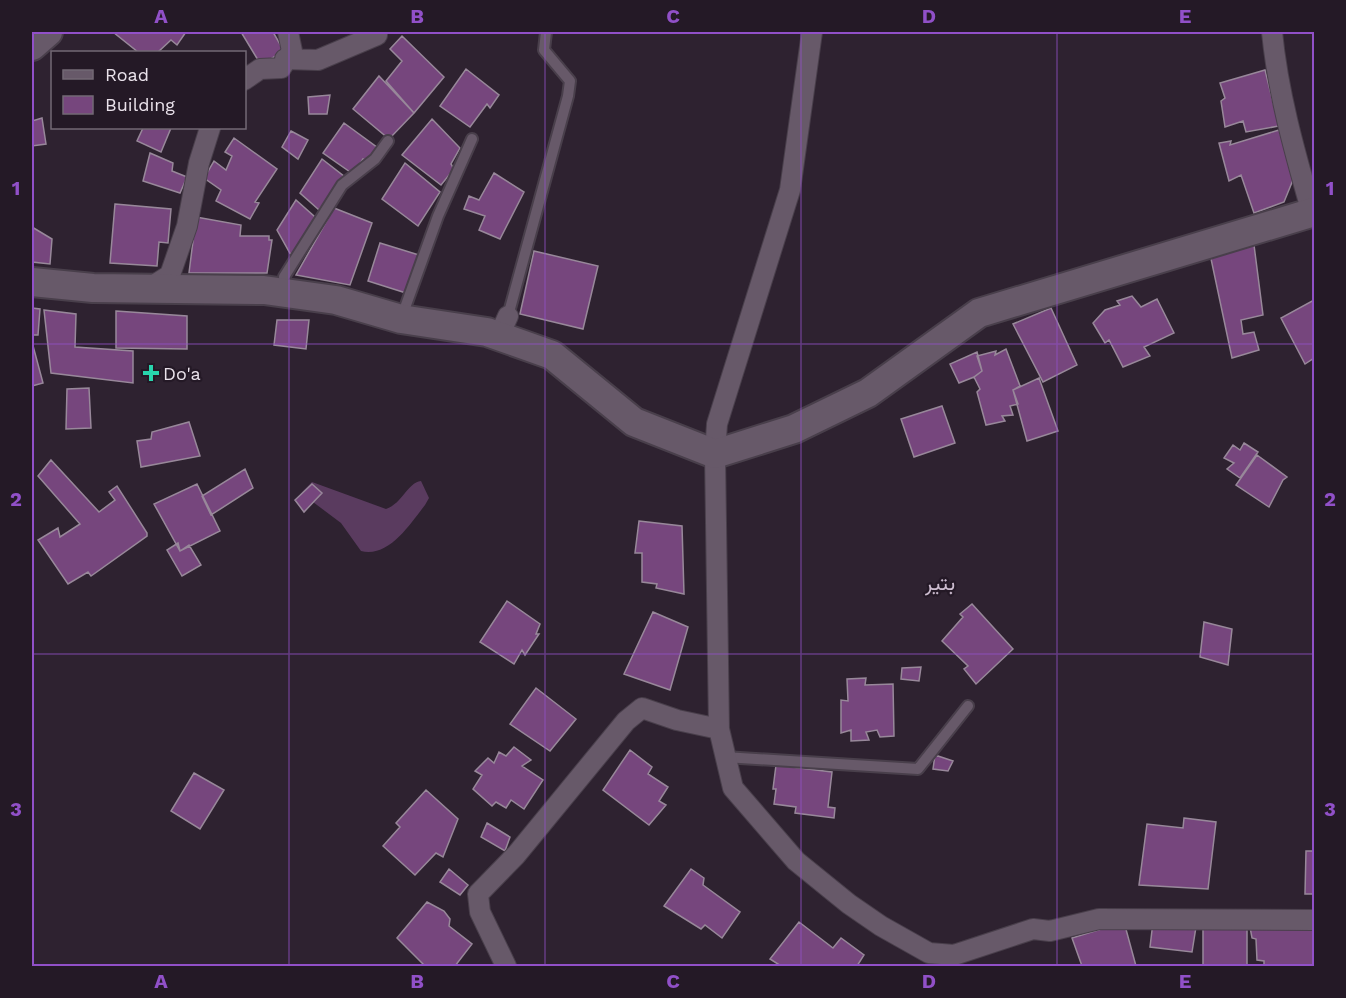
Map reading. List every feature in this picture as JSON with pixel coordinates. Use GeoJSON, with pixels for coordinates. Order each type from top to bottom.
{"type":"FeatureCollection","features":[{"type":"Feature","properties":{"kind":"street"},"geometry":{"type":"LineString","coordinates":[[32,46],[48,32]]}},
{"type":"Feature","properties":{"kind":"street"},"geometry":{"type":"LineString","coordinates":[[246,79],[260,69],[281,68],[285,58],[292,51],[288,32]]}},
{"type":"Feature","properties":{"kind":"street"},"geometry":{"type":"LineString","coordinates":[[812,32],[790,190],[721,408],[715,454],[719,729],[733,788],[796,861],[928,960],[954,955],[1033,929],[1050,931],[1099,919],[1314,920]]}},
{"type":"Feature","properties":{"kind":"street"},"geometry":{"type":"LineString","coordinates":[[32,282],[93,288],[280,284],[336,300],[403,312],[488,332],[504,326],[552,355],[634,422],[715,454],[794,429],[868,393],[979,313],[1313,213],[1289,135],[1275,68],[1272,32]]}},
{"type":"Feature","properties":{"kind":"street"},"geometry":{"type":"LineString","coordinates":[[285,58],[318,60],[379,33]]}},
{"type":"Feature","properties":{"kind":"street"},"geometry":{"type":"LineString","coordinates":[[151,287],[170,274],[187,226],[199,163],[210,129]]}},
{"type":"Feature","properties":{"kind":"street"},"geometry":{"type":"LineString","coordinates":[[506,966],[480,912],[478,894],[516,855],[626,721],[642,708],[677,720],[719,729]]}},
{"type":"Feature","properties":{"kind":"lane"},"geometry":{"type":"LineString","coordinates":[[504,326],[568,96],[570,81],[544,50],[546,32]]}},
{"type":"Feature","properties":{"kind":"lane"},"geometry":{"type":"LineString","coordinates":[[403,312],[438,216],[472,139]]}},
{"type":"Feature","properties":{"kind":"lane"},"geometry":{"type":"LineString","coordinates":[[280,284],[342,185],[375,159],[388,141]]}},
{"type":"Feature","properties":{"kind":"lane"},"geometry":{"type":"LineString","coordinates":[[724,757],[918,769],[968,706]]}},
{"type":"Feature","properties":{"kind":"shaded area"},"geometry":{"type":"Polygon","coordinates":[[[421,481],[429,498],[425,505],[406,530],[390,545],[371,552],[361,551],[341,523],[313,502],[321,493],[312,484],[300,494],[312,482],[386,509],[397,502],[412,485],[421,481]]]}},
{"type":"Feature","properties":{"kind":"building"},"geometry":{"type":"Polygon","coordinates":[[[113,32],[186,32],[177,45],[171,40],[159,51],[137,51],[113,32]]]}},
{"type":"Feature","properties":{"kind":"building"},"geometry":{"type":"Polygon","coordinates":[[[241,32],[273,32],[284,51],[261,65],[241,32]]]}},
{"type":"Feature","properties":{"kind":"building"},"geometry":{"type":"Polygon","coordinates":[[[402,36],[444,77],[414,113],[386,81],[402,61],[390,49],[402,36]]]}},
{"type":"Feature","properties":{"kind":"building"},"geometry":{"type":"Polygon","coordinates":[[[466,69],[499,95],[490,108],[487,104],[470,127],[440,106],[466,69]]]}},
{"type":"Feature","properties":{"kind":"building"},"geometry":{"type":"Polygon","coordinates":[[[1265,70],[1279,126],[1246,132],[1243,121],[1225,127],[1221,101],[1225,98],[1220,83],[1265,70]]]}},
{"type":"Feature","properties":{"kind":"building"},"geometry":{"type":"Polygon","coordinates":[[[379,76],[414,113],[389,139],[353,109],[379,76]]]}},
{"type":"Feature","properties":{"kind":"building"},"geometry":{"type":"Polygon","coordinates":[[[330,95],[327,114],[309,114],[308,97],[330,95]]]}},
{"type":"Feature","properties":{"kind":"building"},"geometry":{"type":"Polygon","coordinates":[[[42,118],[46,144],[32,146],[32,121],[42,118]]]}},
{"type":"Feature","properties":{"kind":"building"},"geometry":{"type":"Polygon","coordinates":[[[432,119],[460,148],[451,164],[454,169],[441,185],[402,155],[432,119]]]}},
{"type":"Feature","properties":{"kind":"building"},"geometry":{"type":"Polygon","coordinates":[[[344,123],[378,148],[368,161],[363,159],[353,174],[323,153],[344,123]]]}},
{"type":"Feature","properties":{"kind":"building"},"geometry":{"type":"Polygon","coordinates":[[[143,129],[171,129],[161,152],[137,141],[143,129]]]}},
{"type":"Feature","properties":{"kind":"building"},"geometry":{"type":"Polygon","coordinates":[[[1279,130],[1295,175],[1284,202],[1254,213],[1241,175],[1229,181],[1219,143],[1231,141],[1230,145],[1279,130]]]}},
{"type":"Feature","properties":{"kind":"building"},"geometry":{"type":"Polygon","coordinates":[[[291,131],[308,140],[298,159],[282,147],[291,131]]]}},
{"type":"Feature","properties":{"kind":"building"},"geometry":{"type":"Polygon","coordinates":[[[234,138],[277,169],[255,202],[259,203],[250,219],[216,201],[221,190],[204,178],[214,161],[226,170],[232,156],[225,152],[234,138]]]}},
{"type":"Feature","properties":{"kind":"building"},"geometry":{"type":"Polygon","coordinates":[[[150,153],[173,163],[172,171],[187,177],[180,193],[143,181],[150,153]]]}},
{"type":"Feature","properties":{"kind":"building"},"geometry":{"type":"Polygon","coordinates":[[[322,159],[345,177],[319,210],[300,193],[322,159]]]}},
{"type":"Feature","properties":{"kind":"building"},"geometry":{"type":"Polygon","coordinates":[[[405,163],[440,192],[418,226],[382,199],[405,163]]]}},
{"type":"Feature","properties":{"kind":"building"},"geometry":{"type":"Polygon","coordinates":[[[494,173],[524,192],[500,239],[479,230],[485,216],[464,209],[469,196],[479,200],[494,173]]]}},
{"type":"Feature","properties":{"kind":"building"},"geometry":{"type":"Polygon","coordinates":[[[296,200],[315,217],[292,257],[277,230],[296,200]]]}},
{"type":"Feature","properties":{"kind":"building"},"geometry":{"type":"Polygon","coordinates":[[[115,204],[171,209],[168,243],[159,242],[157,266],[110,263],[115,204]]]}},
{"type":"Feature","properties":{"kind":"building"},"geometry":{"type":"Polygon","coordinates":[[[334,208],[372,223],[350,285],[296,275],[334,208]]]}},
{"type":"Feature","properties":{"kind":"building"},"geometry":{"type":"Polygon","coordinates":[[[196,217],[241,225],[240,236],[269,236],[269,240],[272,240],[267,273],[189,273],[196,217]]]}},
{"type":"Feature","properties":{"kind":"building"},"geometry":{"type":"Polygon","coordinates":[[[32,227],[52,239],[50,264],[32,262],[32,227]]]}},
{"type":"Feature","properties":{"kind":"building"},"geometry":{"type":"Polygon","coordinates":[[[380,243],[419,255],[406,293],[368,281],[380,243]]]}},
{"type":"Feature","properties":{"kind":"building"},"geometry":{"type":"Polygon","coordinates":[[[1254,245],[1263,315],[1241,320],[1243,334],[1254,332],[1259,350],[1232,358],[1210,254],[1254,245]]]}},
{"type":"Feature","properties":{"kind":"building"},"geometry":{"type":"Polygon","coordinates":[[[534,251],[598,266],[583,329],[520,314],[534,251]]]}},
{"type":"Feature","properties":{"kind":"building"},"geometry":{"type":"Polygon","coordinates":[[[1132,296],[1141,307],[1157,299],[1174,333],[1144,347],[1150,356],[1123,367],[1109,340],[1105,343],[1093,323],[1105,310],[1120,305],[1117,301],[1132,296]]]}},
{"type":"Feature","properties":{"kind":"building"},"geometry":{"type":"Polygon","coordinates":[[[1314,300],[1314,358],[1305,364],[1281,318],[1314,300]]]}},
{"type":"Feature","properties":{"kind":"building"},"geometry":{"type":"Polygon","coordinates":[[[32,308],[40,309],[38,335],[32,335],[32,308]]]}},
{"type":"Feature","properties":{"kind":"building"},"geometry":{"type":"Polygon","coordinates":[[[1051,308],[1077,365],[1043,382],[1013,324],[1051,308]]]}},
{"type":"Feature","properties":{"kind":"building"},"geometry":{"type":"Polygon","coordinates":[[[44,310],[76,314],[75,347],[133,351],[133,383],[51,373],[44,310]]]}},
{"type":"Feature","properties":{"kind":"building"},"geometry":{"type":"Polygon","coordinates":[[[116,311],[187,316],[187,349],[116,348],[116,311]]]}},
{"type":"Feature","properties":{"kind":"building"},"geometry":{"type":"Polygon","coordinates":[[[277,320],[309,320],[306,349],[274,345],[277,320]]]}},
{"type":"Feature","properties":{"kind":"building"},"geometry":{"type":"Polygon","coordinates":[[[32,342],[43,383],[32,386],[32,342]]]}},
{"type":"Feature","properties":{"kind":"building"},"geometry":{"type":"Polygon","coordinates":[[[1006,349],[1020,386],[1013,390],[1018,404],[1010,406],[1013,415],[1002,416],[1005,421],[986,425],[977,392],[980,389],[974,377],[982,371],[977,356],[996,351],[995,355],[1006,349]]]}},
{"type":"Feature","properties":{"kind":"building"},"geometry":{"type":"Polygon","coordinates":[[[977,352],[982,371],[959,383],[950,364],[977,352]]]}},
{"type":"Feature","properties":{"kind":"building"},"geometry":{"type":"Polygon","coordinates":[[[1039,378],[1058,431],[1027,441],[1013,390],[1039,378]]]}},
{"type":"Feature","properties":{"kind":"building"},"geometry":{"type":"Polygon","coordinates":[[[89,388],[91,428],[66,429],[67,389],[89,388]]]}},
{"type":"Feature","properties":{"kind":"building"},"geometry":{"type":"Polygon","coordinates":[[[942,406],[955,443],[914,457],[901,419],[942,406]]]}},
{"type":"Feature","properties":{"kind":"building"},"geometry":{"type":"Polygon","coordinates":[[[189,422],[200,456],[141,467],[137,441],[151,439],[152,432],[189,422]]]}},
{"type":"Feature","properties":{"kind":"building"},"geometry":{"type":"Polygon","coordinates":[[[1244,443],[1258,452],[1240,478],[1227,469],[1234,463],[1224,458],[1233,445],[1240,450],[1244,443]]]}},
{"type":"Feature","properties":{"kind":"building"},"geometry":{"type":"Polygon","coordinates":[[[1257,455],[1287,477],[1283,480],[1269,507],[1236,485],[1257,455]]]}},
{"type":"Feature","properties":{"kind":"building"},"geometry":{"type":"Polygon","coordinates":[[[51,460],[99,512],[115,500],[109,492],[117,486],[147,533],[147,536],[91,576],[88,572],[68,584],[38,540],[58,528],[60,537],[80,524],[38,476],[51,460]]]}},
{"type":"Feature","properties":{"kind":"building"},"geometry":{"type":"Polygon","coordinates":[[[245,469],[253,488],[211,515],[202,496],[245,469]]]}},
{"type":"Feature","properties":{"kind":"building"},"geometry":{"type":"Polygon","coordinates":[[[197,484],[220,531],[180,551],[154,504],[197,484]]]}},
{"type":"Feature","properties":{"kind":"building"},"geometry":{"type":"Polygon","coordinates":[[[312,484],[322,493],[304,512],[295,500],[312,484]]]}},
{"type":"Feature","properties":{"kind":"building"},"geometry":{"type":"Polygon","coordinates":[[[639,521],[682,526],[684,594],[656,588],[657,584],[642,582],[642,553],[635,553],[639,521]]]}},
{"type":"Feature","properties":{"kind":"building"},"geometry":{"type":"Polygon","coordinates":[[[178,543],[180,551],[189,545],[201,565],[182,576],[167,550],[178,543]]]}},
{"type":"Feature","properties":{"kind":"building"},"geometry":{"type":"Polygon","coordinates":[[[507,601],[540,624],[536,634],[539,634],[525,655],[522,650],[514,664],[480,642],[507,601]]]}},
{"type":"Feature","properties":{"kind":"building"},"geometry":{"type":"Polygon","coordinates":[[[972,604],[1013,649],[976,684],[964,669],[968,666],[942,641],[963,617],[960,614],[972,604]]]}},
{"type":"Feature","properties":{"kind":"building"},"geometry":{"type":"Polygon","coordinates":[[[653,612],[688,627],[670,690],[624,674],[653,612]]]}},
{"type":"Feature","properties":{"kind":"building"},"geometry":{"type":"Polygon","coordinates":[[[1204,622],[1232,629],[1228,665],[1200,657],[1204,622]]]}},
{"type":"Feature","properties":{"kind":"building"},"geometry":{"type":"Polygon","coordinates":[[[921,667],[919,681],[901,679],[902,668],[921,667]]]}},
{"type":"Feature","properties":{"kind":"building"},"geometry":{"type":"Polygon","coordinates":[[[866,678],[865,685],[893,684],[894,736],[880,737],[877,730],[866,732],[869,740],[851,741],[851,730],[841,733],[841,700],[848,701],[847,679],[866,678]]]}},
{"type":"Feature","properties":{"kind":"building"},"geometry":{"type":"Polygon","coordinates":[[[536,688],[576,719],[550,751],[510,724],[536,688]]]}},
{"type":"Feature","properties":{"kind":"building"},"geometry":{"type":"Polygon","coordinates":[[[514,747],[531,760],[522,766],[543,780],[524,809],[511,800],[506,808],[496,802],[492,806],[473,789],[482,775],[475,771],[488,758],[494,763],[499,752],[506,756],[514,747]]]}},
{"type":"Feature","properties":{"kind":"building"},"geometry":{"type":"Polygon","coordinates":[[[630,750],[652,767],[648,774],[668,787],[659,801],[666,805],[649,825],[603,790],[630,750]]]}},
{"type":"Feature","properties":{"kind":"building"},"geometry":{"type":"Polygon","coordinates":[[[935,755],[953,761],[948,771],[933,769],[935,755]]]}},
{"type":"Feature","properties":{"kind":"building"},"geometry":{"type":"Polygon","coordinates":[[[776,765],[832,772],[828,807],[835,808],[834,818],[795,813],[796,807],[774,804],[776,765]]]}},
{"type":"Feature","properties":{"kind":"building"},"geometry":{"type":"Polygon","coordinates":[[[194,773],[224,790],[200,829],[171,811],[194,773]]]}},
{"type":"Feature","properties":{"kind":"building"},"geometry":{"type":"Polygon","coordinates":[[[426,790],[458,819],[443,857],[436,853],[415,875],[383,846],[400,827],[396,823],[426,790]]]}},
{"type":"Feature","properties":{"kind":"building"},"geometry":{"type":"Polygon","coordinates":[[[1184,818],[1216,822],[1208,889],[1139,885],[1147,824],[1183,828],[1184,818]]]}},
{"type":"Feature","properties":{"kind":"building"},"geometry":{"type":"Polygon","coordinates":[[[487,823],[510,837],[505,851],[481,837],[487,823]]]}},
{"type":"Feature","properties":{"kind":"building"},"geometry":{"type":"Polygon","coordinates":[[[1306,851],[1314,851],[1314,894],[1305,894],[1306,851]]]}},
{"type":"Feature","properties":{"kind":"building"},"geometry":{"type":"Polygon","coordinates":[[[449,869],[468,885],[460,895],[440,882],[449,869]]]}},
{"type":"Feature","properties":{"kind":"building"},"geometry":{"type":"Polygon","coordinates":[[[691,869],[704,878],[703,885],[740,912],[722,938],[705,925],[701,929],[664,906],[691,869]]]}},
{"type":"Feature","properties":{"kind":"building"},"geometry":{"type":"Polygon","coordinates":[[[427,902],[444,911],[450,919],[449,926],[472,944],[455,966],[425,966],[397,938],[427,902]]]}},
{"type":"Feature","properties":{"kind":"building"},"geometry":{"type":"Polygon","coordinates":[[[799,922],[833,948],[841,938],[864,955],[857,966],[781,966],[770,959],[799,922]]]}},
{"type":"Feature","properties":{"kind":"building"},"geometry":{"type":"Polygon","coordinates":[[[1124,922],[1136,966],[1082,966],[1072,938],[1124,922]]]}},
{"type":"Feature","properties":{"kind":"building"},"geometry":{"type":"Polygon","coordinates":[[[1153,922],[1196,927],[1192,952],[1150,947],[1153,922]]]}},
{"type":"Feature","properties":{"kind":"building"},"geometry":{"type":"Polygon","coordinates":[[[1247,927],[1247,966],[1203,966],[1203,928],[1247,927]]]}},
{"type":"Feature","properties":{"kind":"building"},"geometry":{"type":"Polygon","coordinates":[[[1250,927],[1314,929],[1314,966],[1264,966],[1264,961],[1257,960],[1256,939],[1252,938],[1250,927]]]}},
{"type":"Feature","properties":{"kind":"place","name":"Do'a"},"geometry":{"type":"Point","coordinates":[151,373]}},
{"type":"Feature","properties":{"kind":"district","name":"بتير"},"geometry":{"type":"Point","coordinates":[940,582]}}]}
